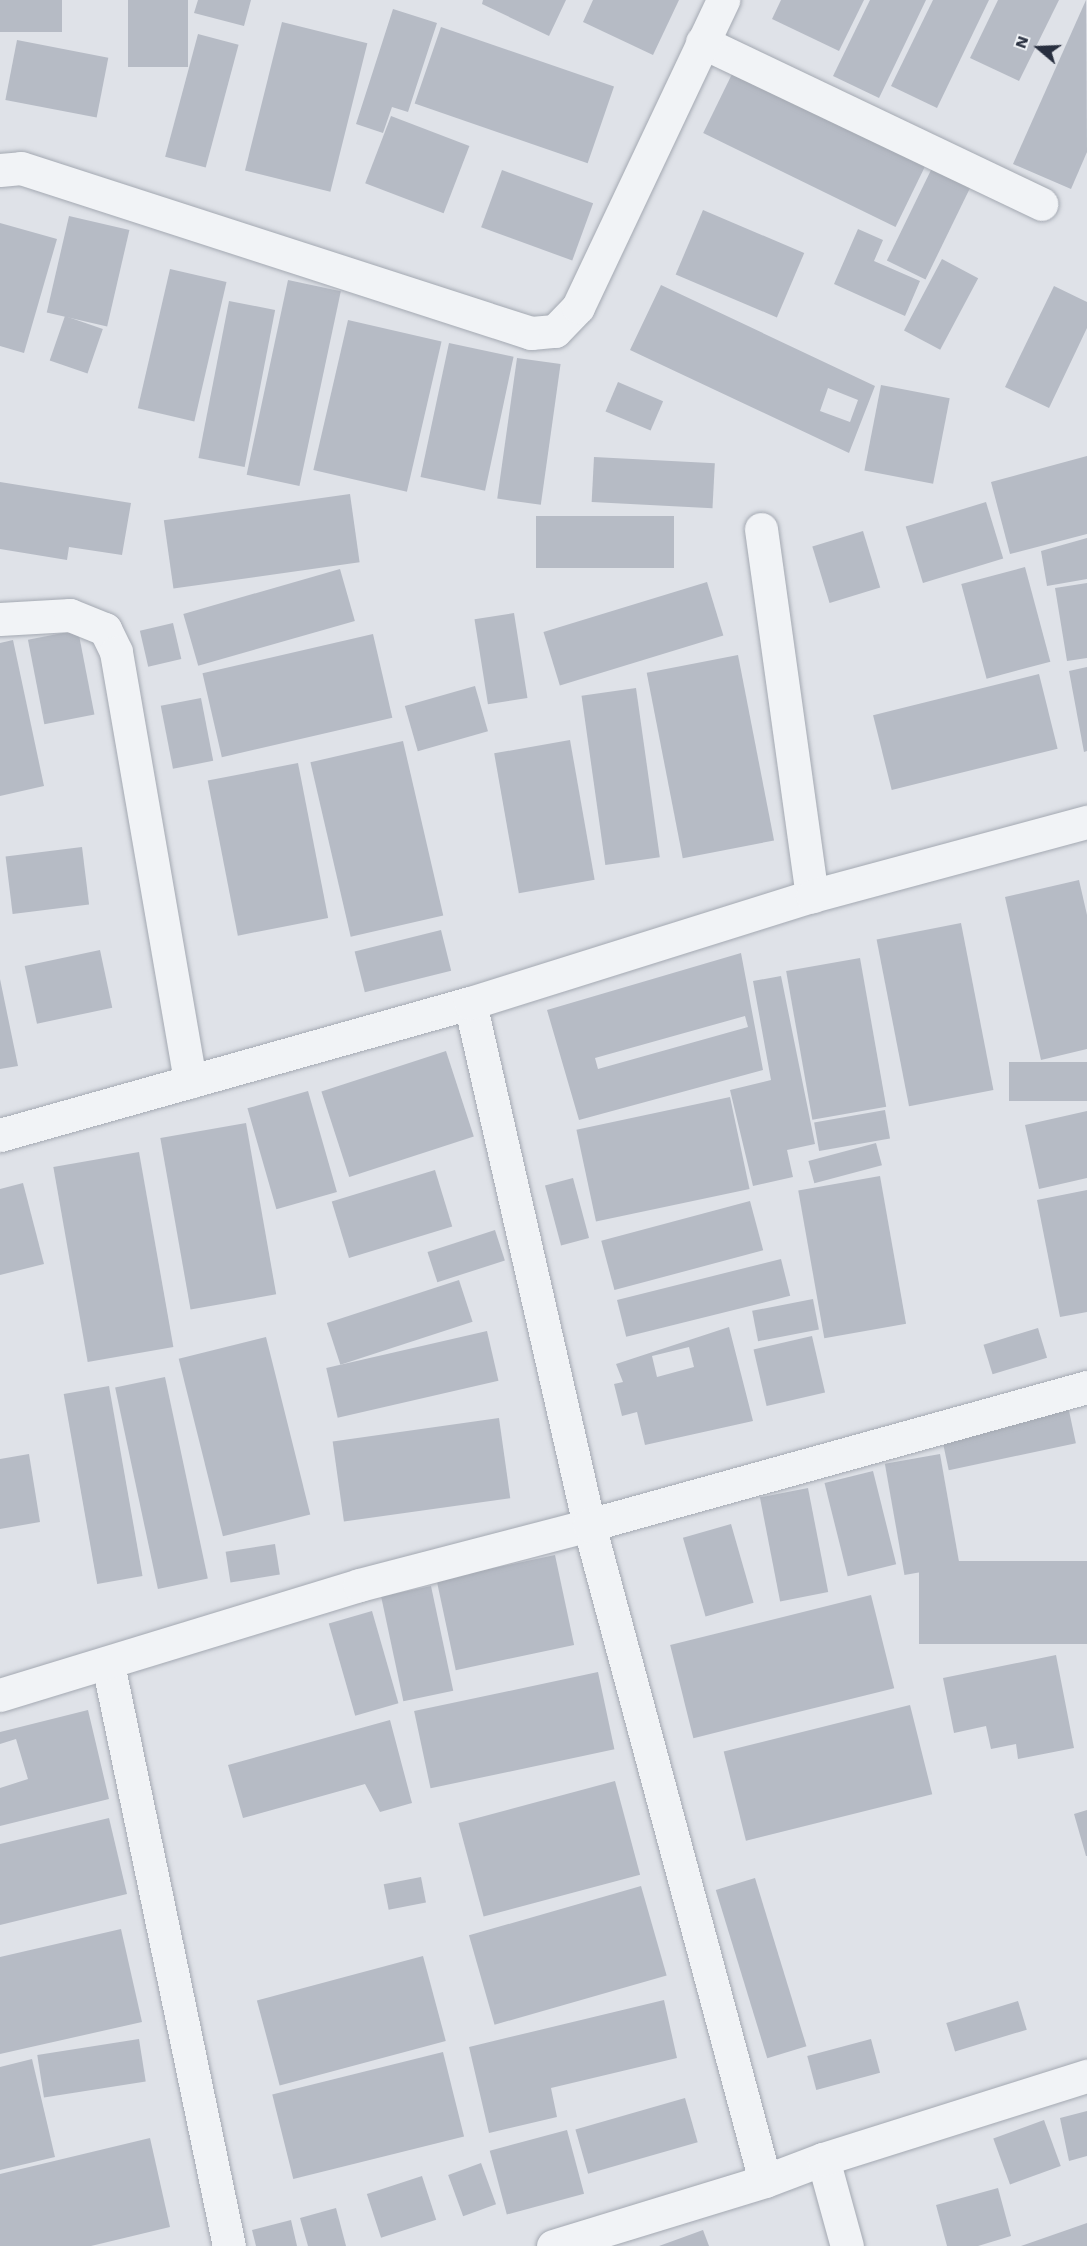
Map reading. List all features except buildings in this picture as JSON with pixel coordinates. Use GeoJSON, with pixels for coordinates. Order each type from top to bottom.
{"type":"FeatureCollection","features":[{"type":"Feature","properties":{"kind":"street"},"geometry":{"type":"LineString","coordinates":[[0,170],[21,168],[531,333],[555,331],[578,307],[723,0]]}},
{"type":"Feature","properties":{"kind":"street"},"geometry":{"type":"LineString","coordinates":[[702,42],[1041,204]]}},
{"type":"Feature","properties":{"kind":"street"},"geometry":{"type":"LineString","coordinates":[[761,529],[812,896]]}},
{"type":"Feature","properties":{"kind":"street"},"geometry":{"type":"LineString","coordinates":[[0,619],[70,615],[105,629],[117,652],[190,1082]]}},
{"type":"Feature","properties":{"kind":"street"},"geometry":{"type":"LineString","coordinates":[[0,1135],[470,1004],[812,896],[1087,822]]}},
{"type":"Feature","properties":{"kind":"street"},"geometry":{"type":"LineString","coordinates":[[470,1004],[589,1525],[765,2181]]}},
{"type":"Feature","properties":{"kind":"street"},"geometry":{"type":"LineString","coordinates":[[0,1695],[108,1664],[359,1585],[589,1525],[1087,1387]]}},
{"type":"Feature","properties":{"kind":"street"},"geometry":{"type":"LineString","coordinates":[[108,1664],[229,2246]]}},
{"type":"Feature","properties":{"kind":"street"},"geometry":{"type":"LineString","coordinates":[[553,2246],[765,2181],[823,2159],[1087,2076]]}},
{"type":"Feature","properties":{"kind":"street"},"geometry":{"type":"LineString","coordinates":[[823,2159],[847,2246]]}}]}
